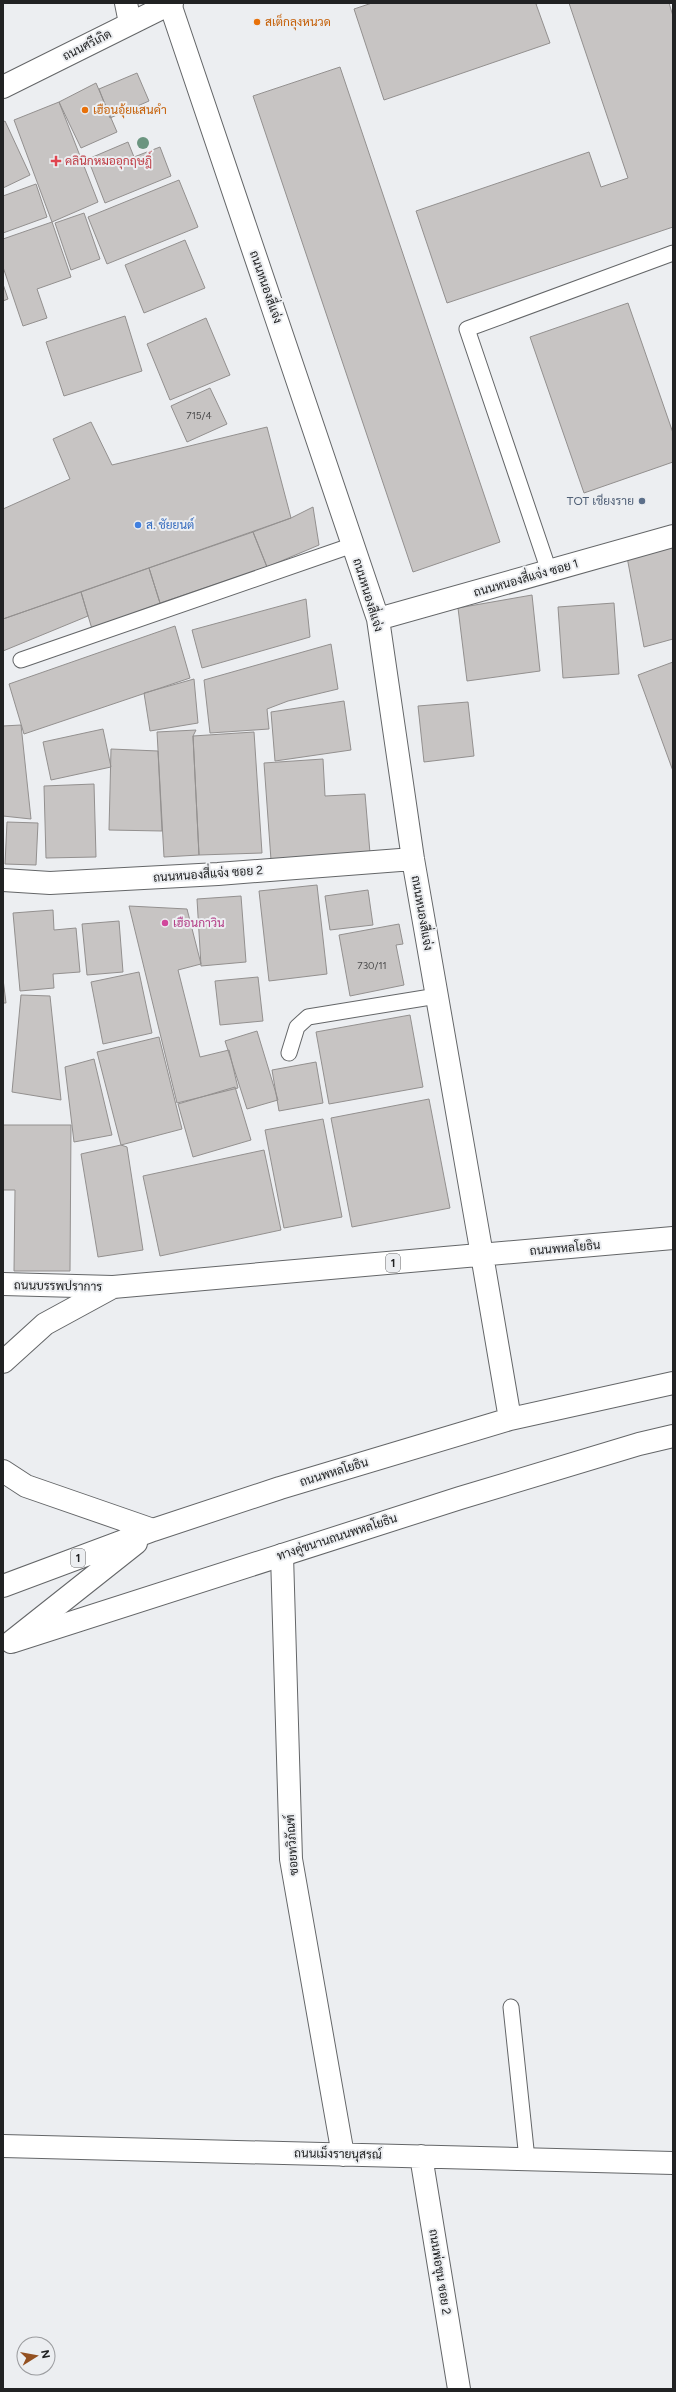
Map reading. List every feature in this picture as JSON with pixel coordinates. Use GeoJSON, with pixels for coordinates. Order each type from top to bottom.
{"type":"FeatureCollection","features":[{"type":"Feature","properties":{"kind":"street","name":"ถนนศรีเกิด"},"geometry":{"type":"LineString","coordinates":[[3,87],[128,13],[171,4]]}},
{"type":"Feature","properties":{"kind":"street","name":"ถนนหนองสี่แจ่ง"},"geometry":{"type":"LineString","coordinates":[[171,4],[378,620],[413,859],[510,1418]]}},
{"type":"Feature","properties":{"kind":"street","name":"ถนนหนองสี่แจ่ง ซอย 1"},"geometry":{"type":"LineString","coordinates":[[378,620],[673,536]]}},
{"type":"Feature","properties":{"kind":"street","name":"ถนนหนองสี่แจ่ง ซอย 2"},"geometry":{"type":"LineString","coordinates":[[3,880],[50,882],[218,874],[413,859]]}},
{"type":"Feature","properties":{"kind":"street","name":"ถนนพหลโยธิน"},"geometry":{"type":"LineString","coordinates":[[3,1362],[45,1324],[113,1287],[673,1238]]}},
{"type":"Feature","properties":{"kind":"street","name":"ถนนบรรพปราการ"},"geometry":{"type":"LineString","coordinates":[[3,1284],[113,1287]]}},
{"type":"Feature","properties":{"kind":"street","name":"ถนนพหลโยธิน"},"geometry":{"type":"LineString","coordinates":[[3,1586],[153,1530],[280,1488],[510,1418],[673,1383]]}},
{"type":"Feature","properties":{"kind":"street","name":"ทางคู่ขนานถนนพหลโยธิน"},"geometry":{"type":"LineString","coordinates":[[7,1643],[467,1495],[639,1444],[673,1436]]}},
{"type":"Feature","properties":{"kind":"street"},"geometry":{"type":"LineString","coordinates":[[3,1471],[26,1486],[153,1530]]}},
{"type":"Feature","properties":{"kind":"street"},"geometry":{"type":"LineString","coordinates":[[7,1643],[153,1530]]}},
{"type":"Feature","properties":{"kind":"street","name":"ซอยทวิภัณฑ์"},"geometry":{"type":"LineString","coordinates":[[282,1555],[290,1860],[343,2154]]}},
{"type":"Feature","properties":{"kind":"street","name":"ถนนเม็งรายนุสรณ์"},"geometry":{"type":"LineString","coordinates":[[3,2146],[421,2156],[673,2164]]}},
{"type":"Feature","properties":{"kind":"street","name":"ถนนพ่อขุน ซอย 2"},"geometry":{"type":"LineString","coordinates":[[421,2156],[459,2389]]}},
{"type":"Feature","properties":{"kind":"lane"},"geometry":{"type":"LineString","coordinates":[[549,571],[467,328],[673,253]]}},
{"type":"Feature","properties":{"kind":"lane"},"geometry":{"type":"LineString","coordinates":[[21,660],[353,545]]}},
{"type":"Feature","properties":{"kind":"lane"},"geometry":{"type":"LineString","coordinates":[[289,1052],[297,1027],[308,1017],[437,996]]}},
{"type":"Feature","properties":{"kind":"lane"},"geometry":{"type":"LineString","coordinates":[[511,2007],[527,2159]]}},
{"type":"Feature","properties":{"kind":"building"},"geometry":{"type":"Polygon","coordinates":[[[372,3],[540,3],[536,4],[550,43],[384,100],[354,9],[372,3]]]}},
{"type":"Feature","properties":{"kind":"building"},"geometry":{"type":"Polygon","coordinates":[[[569,3],[669,3],[673,16],[673,227],[447,303],[416,211],[589,152],[601,187],[628,178],[569,3]]]}},
{"type":"Feature","properties":{"kind":"building"},"geometry":{"type":"Polygon","coordinates":[[[340,67],[500,542],[413,572],[253,96],[340,67]]]}},
{"type":"Feature","properties":{"kind":"building"},"geometry":{"type":"Polygon","coordinates":[[[137,73],[149,101],[110,118],[99,89],[137,73]]]}},
{"type":"Feature","properties":{"kind":"building","name":"เฮือนอุ้ยแสนคำ"},"geometry":{"type":"Polygon","coordinates":[[[96,83],[117,132],[81,148],[59,102],[96,83]]]}},
{"type":"Feature","properties":{"kind":"building","name":"คลินิกหมออุกฤษฎิ์"},"geometry":{"type":"Polygon","coordinates":[[[59,102],[98,202],[52,222],[14,120],[59,102]]]}},
{"type":"Feature","properties":{"kind":"building"},"geometry":{"type":"Polygon","coordinates":[[[5,121],[30,175],[3,188],[3,122],[5,121]]]}},
{"type":"Feature","properties":{"kind":"building"},"geometry":{"type":"Polygon","coordinates":[[[128,142],[134,157],[160,147],[171,176],[105,203],[88,159],[128,142]]]}},
{"type":"Feature","properties":{"kind":"building"},"geometry":{"type":"Polygon","coordinates":[[[179,180],[198,227],[107,264],[88,217],[179,180]]]}},
{"type":"Feature","properties":{"kind":"building"},"geometry":{"type":"Polygon","coordinates":[[[36,184],[47,217],[3,233],[3,196],[36,184]]]}},
{"type":"Feature","properties":{"kind":"building"},"geometry":{"type":"Polygon","coordinates":[[[84,213],[100,259],[71,270],[55,223],[84,213]]]}},
{"type":"Feature","properties":{"kind":"building"},"geometry":{"type":"Polygon","coordinates":[[[52,222],[71,277],[37,289],[47,318],[23,326],[3,267],[3,239],[52,222]]]}},
{"type":"Feature","properties":{"kind":"building"},"geometry":{"type":"Polygon","coordinates":[[[185,240],[205,288],[144,313],[125,265],[185,240]]]}},
{"type":"Feature","properties":{"kind":"building"},"geometry":{"type":"Polygon","coordinates":[[[3,284],[8,299],[3,301],[3,284]]]}},
{"type":"Feature","properties":{"kind":"building"},"geometry":{"type":"Polygon","coordinates":[[[628,303],[673,433],[673,462],[584,493],[530,337],[628,303]]]}},
{"type":"Feature","properties":{"kind":"building"},"geometry":{"type":"Polygon","coordinates":[[[125,316],[142,371],[64,396],[46,342],[125,316]]]}},
{"type":"Feature","properties":{"kind":"building"},"geometry":{"type":"Polygon","coordinates":[[[206,318],[230,375],[170,400],[147,344],[206,318]]]}},
{"type":"Feature","properties":{"kind":"building"},"geometry":{"type":"Polygon","coordinates":[[[210,388],[227,424],[187,442],[171,406],[210,388]]]}},
{"type":"Feature","properties":{"kind":"building","name":"ส. ชัยยนต์"},"geometry":{"type":"Polygon","coordinates":[[[91,422],[112,465],[267,427],[291,518],[3,619],[3,509],[70,479],[53,439],[91,422]]]}},
{"type":"Feature","properties":{"kind":"building"},"geometry":{"type":"Polygon","coordinates":[[[313,507],[319,545],[267,567],[253,532],[291,518],[313,507]]]}},
{"type":"Feature","properties":{"kind":"building"},"geometry":{"type":"Polygon","coordinates":[[[253,532],[267,567],[160,603],[149,568],[253,532]]]}},
{"type":"Feature","properties":{"kind":"building"},"geometry":{"type":"Polygon","coordinates":[[[673,545],[673,639],[644,647],[627,557],[673,545]]]}},
{"type":"Feature","properties":{"kind":"building"},"geometry":{"type":"Polygon","coordinates":[[[149,568],[160,603],[92,629],[81,592],[149,568]]]}},
{"type":"Feature","properties":{"kind":"building"},"geometry":{"type":"Polygon","coordinates":[[[81,592],[88,616],[3,651],[3,619],[81,592]]]}},
{"type":"Feature","properties":{"kind":"building"},"geometry":{"type":"Polygon","coordinates":[[[532,595],[540,671],[467,681],[458,608],[532,595]]]}},
{"type":"Feature","properties":{"kind":"building"},"geometry":{"type":"Polygon","coordinates":[[[306,599],[310,637],[202,668],[192,630],[306,599]]]}},
{"type":"Feature","properties":{"kind":"building"},"geometry":{"type":"Polygon","coordinates":[[[614,603],[619,674],[563,678],[558,607],[614,603]]]}},
{"type":"Feature","properties":{"kind":"building"},"geometry":{"type":"Polygon","coordinates":[[[175,626],[190,678],[24,734],[9,684],[175,626]]]}},
{"type":"Feature","properties":{"kind":"building"},"geometry":{"type":"Polygon","coordinates":[[[331,644],[338,689],[288,701],[267,709],[269,729],[210,733],[204,680],[331,644]]]}},
{"type":"Feature","properties":{"kind":"building"},"geometry":{"type":"Polygon","coordinates":[[[673,662],[673,771],[638,675],[673,662]]]}},
{"type":"Feature","properties":{"kind":"building"},"geometry":{"type":"Polygon","coordinates":[[[194,679],[198,723],[150,731],[144,693],[194,679]]]}},
{"type":"Feature","properties":{"kind":"building"},"geometry":{"type":"Polygon","coordinates":[[[344,701],[351,750],[275,761],[271,712],[344,701]]]}},
{"type":"Feature","properties":{"kind":"building"},"geometry":{"type":"Polygon","coordinates":[[[468,702],[474,756],[424,762],[418,706],[468,702]]]}},
{"type":"Feature","properties":{"kind":"building"},"geometry":{"type":"Polygon","coordinates":[[[21,725],[31,819],[3,816],[3,726],[21,725]]]}},
{"type":"Feature","properties":{"kind":"building"},"geometry":{"type":"Polygon","coordinates":[[[103,729],[111,767],[51,780],[43,742],[103,729]]]}},
{"type":"Feature","properties":{"kind":"building"},"geometry":{"type":"Polygon","coordinates":[[[196,730],[193,736],[199,855],[164,857],[157,732],[196,730]]]}},
{"type":"Feature","properties":{"kind":"building"},"geometry":{"type":"Polygon","coordinates":[[[254,732],[262,853],[199,855],[193,736],[254,732]]]}},
{"type":"Feature","properties":{"kind":"building"},"geometry":{"type":"Polygon","coordinates":[[[111,749],[158,751],[162,831],[109,830],[111,749]]]}},
{"type":"Feature","properties":{"kind":"building"},"geometry":{"type":"Polygon","coordinates":[[[323,759],[325,796],[365,794],[370,853],[271,860],[264,763],[323,759]]]}},
{"type":"Feature","properties":{"kind":"building"},"geometry":{"type":"Polygon","coordinates":[[[94,784],[96,857],[46,858],[44,786],[94,784]]]}},
{"type":"Feature","properties":{"kind":"building"},"geometry":{"type":"Polygon","coordinates":[[[7,822],[38,823],[36,865],[5,864],[7,822]]]}},
{"type":"Feature","properties":{"kind":"building"},"geometry":{"type":"Polygon","coordinates":[[[317,885],[327,974],[269,981],[259,891],[317,885]]]}},
{"type":"Feature","properties":{"kind":"building"},"geometry":{"type":"Polygon","coordinates":[[[368,890],[373,925],[330,930],[325,896],[368,890]]]}},
{"type":"Feature","properties":{"kind":"building"},"geometry":{"type":"Polygon","coordinates":[[[241,896],[246,962],[201,966],[197,899],[241,896]]]}},
{"type":"Feature","properties":{"kind":"building"},"geometry":{"type":"Polygon","coordinates":[[[129,906],[187,909],[201,964],[178,970],[200,1057],[229,1050],[238,1088],[177,1103],[129,906]]]}},
{"type":"Feature","properties":{"kind":"building"},"geometry":{"type":"Polygon","coordinates":[[[53,910],[54,930],[76,928],[80,972],[53,974],[54,988],[20,991],[13,913],[53,910]]]}},
{"type":"Feature","properties":{"kind":"building"},"geometry":{"type":"Polygon","coordinates":[[[119,921],[123,972],[87,975],[82,924],[119,921]]]}},
{"type":"Feature","properties":{"kind":"building"},"geometry":{"type":"Polygon","coordinates":[[[399,924],[403,944],[396,945],[404,985],[350,996],[339,935],[399,924]]]}},
{"type":"Feature","properties":{"kind":"building"},"geometry":{"type":"Polygon","coordinates":[[[139,972],[152,1033],[103,1044],[91,982],[139,972]]]}},
{"type":"Feature","properties":{"kind":"building"},"geometry":{"type":"Polygon","coordinates":[[[258,977],[263,1021],[220,1025],[215,981],[258,977]]]}},
{"type":"Feature","properties":{"kind":"building"},"geometry":{"type":"Polygon","coordinates":[[[3,979],[6,1003],[3,1003],[3,979]]]}},
{"type":"Feature","properties":{"kind":"building"},"geometry":{"type":"Polygon","coordinates":[[[21,995],[50,996],[61,1100],[12,1092],[21,995]]]}},
{"type":"Feature","properties":{"kind":"building"},"geometry":{"type":"Polygon","coordinates":[[[410,1015],[423,1087],[329,1104],[316,1032],[410,1015]]]}},
{"type":"Feature","properties":{"kind":"building"},"geometry":{"type":"Polygon","coordinates":[[[257,1031],[278,1100],[247,1109],[225,1041],[257,1031]]]}},
{"type":"Feature","properties":{"kind":"building"},"geometry":{"type":"Polygon","coordinates":[[[159,1037],[182,1129],[121,1145],[97,1052],[159,1037]]]}},
{"type":"Feature","properties":{"kind":"building"},"geometry":{"type":"Polygon","coordinates":[[[94,1059],[112,1135],[74,1142],[65,1067],[94,1059]]]}},
{"type":"Feature","properties":{"kind":"building"},"geometry":{"type":"Polygon","coordinates":[[[316,1062],[323,1103],[279,1111],[272,1070],[316,1062]]]}},
{"type":"Feature","properties":{"kind":"building"},"geometry":{"type":"Polygon","coordinates":[[[235,1087],[251,1140],[193,1157],[178,1104],[235,1087]]]}},
{"type":"Feature","properties":{"kind":"building"},"geometry":{"type":"Polygon","coordinates":[[[429,1099],[450,1208],[352,1227],[331,1118],[429,1099]]]}},
{"type":"Feature","properties":{"kind":"building"},"geometry":{"type":"Polygon","coordinates":[[[323,1119],[342,1217],[284,1228],[265,1130],[323,1119]]]}},
{"type":"Feature","properties":{"kind":"building"},"geometry":{"type":"Polygon","coordinates":[[[3,1125],[71,1125],[70,1271],[14,1271],[15,1190],[3,1190],[3,1125]]]}},
{"type":"Feature","properties":{"kind":"building"},"geometry":{"type":"Polygon","coordinates":[[[121,1145],[127,1147],[143,1250],[98,1257],[81,1154],[121,1145]]]}},
{"type":"Feature","properties":{"kind":"building"},"geometry":{"type":"Polygon","coordinates":[[[264,1150],[281,1230],[160,1256],[143,1176],[264,1150]]]}},
{"type":"Feature","properties":{"kind":"place","name":"สเต็กลุงหนวด"},"geometry":{"type":"Point","coordinates":[257,22]}},
{"type":"Feature","properties":{"kind":"place","name":"เฮือนอุ้ยแสนคำ"},"geometry":{"type":"Point","coordinates":[85,110]}},
{"type":"Feature","properties":{"kind":"place","name":"คลินิกหมออุกฤษฎิ์"},"geometry":{"type":"Point","coordinates":[56,161]}},
{"type":"Feature","properties":{"kind":"place","name":"TOT เชียงราย"},"geometry":{"type":"Point","coordinates":[642,501]}},
{"type":"Feature","properties":{"kind":"place","name":"ส. ชัยยนต์"},"geometry":{"type":"Point","coordinates":[138,525]}},
{"type":"Feature","properties":{"kind":"place","name":"เฮือนกาวิน"},"geometry":{"type":"Point","coordinates":[165,923]}}]}
